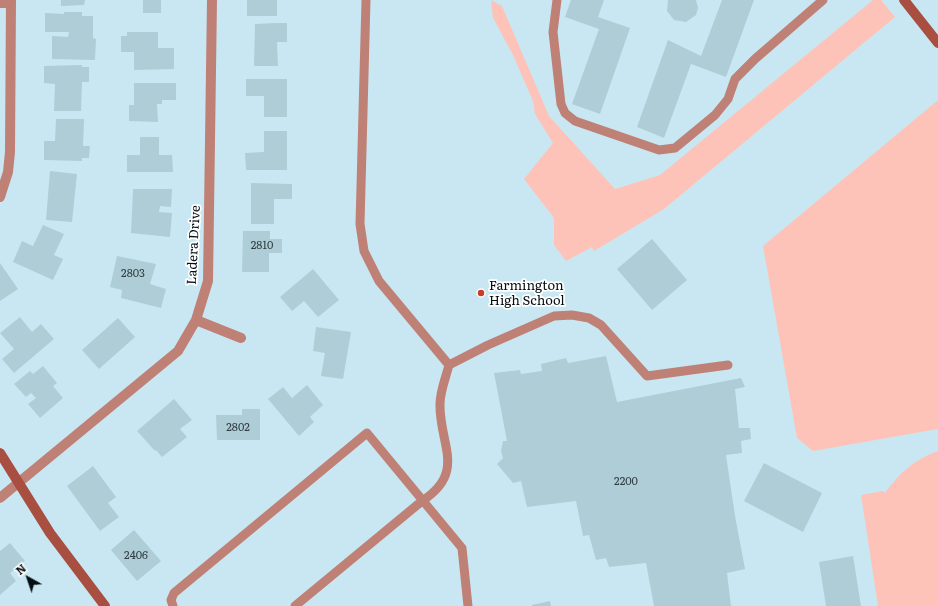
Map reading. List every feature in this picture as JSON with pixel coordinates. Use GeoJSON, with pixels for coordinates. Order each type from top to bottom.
{"type":"FeatureCollection","features":[{"type":"Feature","properties":{"kind":"street","name":"Ladera Drive"},"geometry":{"type":"LineString","coordinates":[[0,498],[178,351],[196,320],[208,281],[212,0]]}},
{"type":"Feature","properties":{"kind":"street"},"geometry":{"type":"LineString","coordinates":[[904,0],[938,42]]}},
{"type":"Feature","properties":{"kind":"street"},"geometry":{"type":"LineString","coordinates":[[0,3],[11,2],[10,152],[8,172],[0,197]]}},
{"type":"Feature","properties":{"kind":"street"},"geometry":{"type":"LineString","coordinates":[[196,320],[241,338]]}},
{"type":"Feature","properties":{"kind":"street"},"geometry":{"type":"LineString","coordinates":[[0,453],[62,551],[105,606]]}},
{"type":"Feature","properties":{"kind":"lane"},"geometry":{"type":"LineString","coordinates":[[366,0],[360,224],[364,251],[379,281],[449,365]]}},
{"type":"Feature","properties":{"kind":"lane"},"geometry":{"type":"LineString","coordinates":[[557,0],[553,32],[561,104],[565,113],[575,120],[659,150],[675,148],[715,116],[728,99],[735,79],[755,59],[823,0]]}},
{"type":"Feature","properties":{"kind":"lane"},"geometry":{"type":"LineString","coordinates":[[295,606],[422,501],[436,492],[443,483],[448,464],[440,404],[449,365],[488,345],[554,316],[572,315],[588,318],[601,325],[647,376],[728,365]]}},
{"type":"Feature","properties":{"kind":"lane"},"geometry":{"type":"LineString","coordinates":[[174,606],[171,600],[174,593],[367,433],[462,548],[468,606]]}},
{"type":"Feature","properties":{"kind":"shaded area"},"geometry":{"type":"Polygon","coordinates":[[[491,0],[502,6],[549,116],[615,189],[660,175],[873,0],[881,0],[895,17],[664,209],[594,251],[592,247],[566,261],[554,245],[554,218],[524,179],[553,143],[535,114],[533,101],[513,55],[493,18],[491,0]]]}},
{"type":"Feature","properties":{"kind":"shaded area"},"geometry":{"type":"Polygon","coordinates":[[[938,100],[938,429],[813,451],[797,438],[763,246],[938,100]]]}},
{"type":"Feature","properties":{"kind":"shaded area"},"geometry":{"type":"Polygon","coordinates":[[[938,451],[938,606],[878,606],[861,495],[883,491],[885,493],[896,479],[908,468],[922,458],[938,451]]]}},
{"type":"Feature","properties":{"kind":"building"},"geometry":{"type":"Polygon","coordinates":[[[61,0],[85,0],[84,5],[61,6],[61,0]]]}},
{"type":"Feature","properties":{"kind":"building"},"geometry":{"type":"Polygon","coordinates":[[[143,0],[161,0],[161,13],[143,13],[143,0]]]}},
{"type":"Feature","properties":{"kind":"building"},"geometry":{"type":"Polygon","coordinates":[[[247,0],[277,0],[277,16],[247,16],[247,0]]]}},
{"type":"Feature","properties":{"kind":"building"},"geometry":{"type":"Polygon","coordinates":[[[571,0],[604,0],[598,17],[630,28],[600,114],[572,104],[599,29],[565,17],[571,0]]]}},
{"type":"Feature","properties":{"kind":"building"},"geometry":{"type":"Polygon","coordinates":[[[668,0],[696,0],[698,8],[696,15],[686,22],[674,20],[667,11],[668,0]]]}},
{"type":"Feature","properties":{"kind":"building"},"geometry":{"type":"Polygon","coordinates":[[[722,0],[754,0],[726,77],[691,64],[664,138],[637,127],[668,40],[701,56],[722,0]]]}},
{"type":"Feature","properties":{"kind":"building"},"geometry":{"type":"Polygon","coordinates":[[[64,12],[82,12],[82,16],[93,16],[93,38],[96,39],[95,60],[52,59],[52,36],[68,37],[69,32],[45,32],[45,13],[64,14],[64,12]]]}},
{"type":"Feature","properties":{"kind":"building"},"geometry":{"type":"Polygon","coordinates":[[[287,23],[287,42],[277,42],[278,66],[254,66],[255,24],[287,23]]]}},
{"type":"Feature","properties":{"kind":"building"},"geometry":{"type":"Polygon","coordinates":[[[127,32],[158,32],[158,48],[174,48],[174,69],[134,70],[134,52],[121,52],[121,36],[127,36],[127,32]]]}},
{"type":"Feature","properties":{"kind":"building"},"geometry":{"type":"Polygon","coordinates":[[[82,65],[82,67],[89,67],[89,82],[82,82],[81,111],[54,111],[55,84],[44,83],[44,66],[82,65]]]}},
{"type":"Feature","properties":{"kind":"building"},"geometry":{"type":"Polygon","coordinates":[[[246,79],[287,79],[287,117],[264,117],[264,96],[246,96],[246,79]]]}},
{"type":"Feature","properties":{"kind":"building"},"geometry":{"type":"Polygon","coordinates":[[[134,83],[176,83],[176,100],[162,100],[162,104],[157,104],[158,122],[129,121],[129,105],[134,105],[134,83]]]}},
{"type":"Feature","properties":{"kind":"building"},"geometry":{"type":"Polygon","coordinates":[[[56,119],[84,119],[83,146],[90,146],[89,158],[82,158],[82,161],[44,160],[44,141],[55,141],[56,119]]]}},
{"type":"Feature","properties":{"kind":"building"},"geometry":{"type":"Polygon","coordinates":[[[264,131],[287,131],[287,170],[246,170],[245,153],[264,152],[264,131]]]}},
{"type":"Feature","properties":{"kind":"building"},"geometry":{"type":"Polygon","coordinates":[[[140,137],[159,137],[159,155],[172,155],[173,172],[127,172],[127,155],[140,155],[140,137]]]}},
{"type":"Feature","properties":{"kind":"building"},"geometry":{"type":"Polygon","coordinates":[[[50,171],[77,174],[72,222],[46,220],[50,171]]]}},
{"type":"Feature","properties":{"kind":"building"},"geometry":{"type":"Polygon","coordinates":[[[251,183],[292,184],[292,199],[274,199],[274,224],[251,224],[251,183]]]}},
{"type":"Feature","properties":{"kind":"building"},"geometry":{"type":"Polygon","coordinates":[[[133,189],[172,189],[171,207],[160,206],[159,212],[172,213],[170,237],[131,233],[133,189]]]}},
{"type":"Feature","properties":{"kind":"building"},"geometry":{"type":"Polygon","coordinates":[[[43,225],[64,234],[54,255],[63,259],[53,280],[13,262],[22,241],[33,246],[43,225]]]}},
{"type":"Feature","properties":{"kind":"building"},"geometry":{"type":"Polygon","coordinates":[[[243,231],[270,231],[270,239],[282,239],[282,253],[269,253],[269,272],[242,272],[243,231]]]}},
{"type":"Feature","properties":{"kind":"building"},"geometry":{"type":"Polygon","coordinates":[[[652,239],[687,280],[652,310],[617,269],[652,239]]]}},
{"type":"Feature","properties":{"kind":"building"},"geometry":{"type":"Polygon","coordinates":[[[117,256],[156,264],[150,284],[166,289],[161,308],[121,298],[122,290],[110,287],[117,256]]]}},
{"type":"Feature","properties":{"kind":"building"},"geometry":{"type":"Polygon","coordinates":[[[0,263],[18,289],[0,301],[0,263]]]}},
{"type":"Feature","properties":{"kind":"building"},"geometry":{"type":"Polygon","coordinates":[[[313,269],[339,300],[318,317],[304,301],[292,311],[280,297],[313,269]]]}},
{"type":"Feature","properties":{"kind":"building"},"geometry":{"type":"Polygon","coordinates":[[[20,317],[32,332],[41,324],[54,339],[14,373],[2,359],[14,349],[0,333],[20,317]]]}},
{"type":"Feature","properties":{"kind":"building"},"geometry":{"type":"Polygon","coordinates":[[[118,318],[135,337],[99,369],[82,350],[118,318]]]}},
{"type":"Feature","properties":{"kind":"building"},"geometry":{"type":"Polygon","coordinates":[[[316,327],[351,332],[343,379],[321,376],[325,353],[313,351],[316,327]]]}},
{"type":"Feature","properties":{"kind":"building"},"geometry":{"type":"Polygon","coordinates":[[[606,356],[617,402],[741,378],[745,387],[735,389],[739,428],[750,428],[751,439],[741,441],[742,453],[726,455],[745,569],[727,573],[731,606],[654,606],[646,563],[609,567],[606,558],[596,560],[589,535],[583,536],[576,501],[527,507],[521,481],[513,483],[497,464],[503,458],[501,451],[503,441],[507,441],[494,373],[520,370],[521,374],[542,371],[541,364],[566,358],[568,363],[606,356]]]}},
{"type":"Feature","properties":{"kind":"building"},"geometry":{"type":"Polygon","coordinates":[[[43,366],[57,383],[53,386],[63,398],[40,418],[28,404],[36,398],[31,393],[26,397],[14,384],[30,371],[33,374],[43,366]]]}},
{"type":"Feature","properties":{"kind":"building"},"geometry":{"type":"Polygon","coordinates":[[[307,385],[323,405],[310,417],[314,422],[299,436],[268,399],[283,387],[292,398],[307,385]]]}},
{"type":"Feature","properties":{"kind":"building"},"geometry":{"type":"Polygon","coordinates":[[[174,399],[192,420],[180,429],[187,437],[162,457],[137,431],[174,399]]]}},
{"type":"Feature","properties":{"kind":"building"},"geometry":{"type":"Polygon","coordinates":[[[242,409],[260,409],[260,440],[217,440],[216,415],[242,415],[242,409]]]}},
{"type":"Feature","properties":{"kind":"building"},"geometry":{"type":"Polygon","coordinates":[[[764,463],[822,493],[803,532],[744,501],[764,463]]]}},
{"type":"Feature","properties":{"kind":"building"},"geometry":{"type":"Polygon","coordinates":[[[93,466],[116,497],[108,503],[119,517],[100,531],[67,486],[93,466]]]}},
{"type":"Feature","properties":{"kind":"building"},"geometry":{"type":"Polygon","coordinates":[[[134,530],[161,561],[137,581],[111,550],[134,530]]]}},
{"type":"Feature","properties":{"kind":"building"},"geometry":{"type":"Polygon","coordinates":[[[10,543],[25,561],[10,573],[16,581],[0,595],[0,551],[10,543]]]}},
{"type":"Feature","properties":{"kind":"building"},"geometry":{"type":"Polygon","coordinates":[[[853,556],[861,606],[826,606],[819,562],[853,556]]]}},
{"type":"Feature","properties":{"kind":"building"},"geometry":{"type":"Polygon","coordinates":[[[550,601],[551,606],[532,606],[532,605],[550,601]]]}},
{"type":"Feature","properties":{"kind":"place","name":"Farmington High School"},"geometry":{"type":"Point","coordinates":[481,293]}}]}
